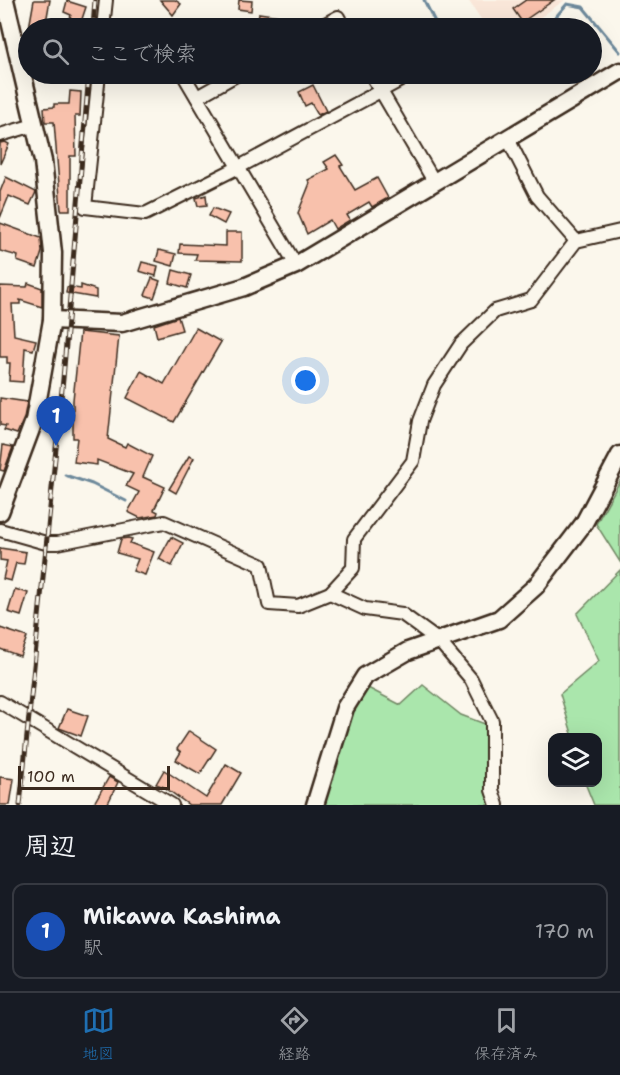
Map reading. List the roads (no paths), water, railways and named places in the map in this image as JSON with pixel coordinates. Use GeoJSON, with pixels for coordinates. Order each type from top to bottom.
{"type":"FeatureCollection","features":[{"type":"Feature","properties":{"kind":"street"},"geometry":{"type":"LineString","coordinates":[[5,0],[18,56]]}},
{"type":"Feature","properties":{"kind":"street"},"geometry":{"type":"LineString","coordinates":[[104,18],[106,0]]}},
{"type":"Feature","properties":{"kind":"street"},"geometry":{"type":"LineString","coordinates":[[602,82],[620,71]]}},
{"type":"Feature","properties":{"kind":"street"},"geometry":{"type":"LineString","coordinates":[[0,512],[6,481],[34,421],[52,320],[53,253],[43,161],[25,84]]}},
{"type":"Feature","properties":{"kind":"street"},"geometry":{"type":"LineString","coordinates":[[98,84],[85,207],[145,214],[239,167],[394,84]]}},
{"type":"Feature","properties":{"kind":"street"},"geometry":{"type":"LineString","coordinates":[[189,84],[296,265]]}},
{"type":"Feature","properties":{"kind":"street"},"geometry":{"type":"LineString","coordinates":[[196,97],[220,84]]}},
{"type":"Feature","properties":{"kind":"street"},"geometry":{"type":"LineString","coordinates":[[377,84],[435,183]]}},
{"type":"Feature","properties":{"kind":"street"},"geometry":{"type":"LineString","coordinates":[[52,320],[122,322],[244,287],[296,265],[599,84]]}},
{"type":"Feature","properties":{"kind":"street"},"geometry":{"type":"LineString","coordinates":[[0,135],[34,124]]}},
{"type":"Feature","properties":{"kind":"street"},"geometry":{"type":"LineString","coordinates":[[508,139],[537,196],[576,242]]}},
{"type":"Feature","properties":{"kind":"street"},"geometry":{"type":"LineString","coordinates":[[0,530],[46,543],[58,543],[164,522],[261,565],[269,604],[298,606],[330,593],[353,568],[354,539],[413,461],[420,421],[434,385],[461,344],[495,311],[531,300],[576,242],[620,231]]}},
{"type":"Feature","properties":{"kind":"street"},"geometry":{"type":"LineString","coordinates":[[315,805],[345,708],[365,676],[388,660],[499,619],[536,586],[584,523],[620,455]]}},
{"type":"Feature","properties":{"kind":"street"},"geometry":{"type":"LineString","coordinates":[[330,593],[365,609],[402,614],[439,641],[471,679],[492,721],[492,790],[497,805]]}},
{"type":"Feature","properties":{"kind":"street"},"geometry":{"type":"LineString","coordinates":[[0,702],[172,805]]}},
{"type":"Feature","properties":{"kind":"waterway"},"geometry":{"type":"LineString","coordinates":[[424,0],[433,18]]}},
{"type":"Feature","properties":{"kind":"waterway"},"geometry":{"type":"LineString","coordinates":[[555,18],[567,4],[583,7],[592,18]]}},
{"type":"Feature","properties":{"kind":"waterway"},"geometry":{"type":"LineString","coordinates":[[602,30],[620,52]]}},
{"type":"Feature","properties":{"kind":"waterway"},"geometry":{"type":"LineString","coordinates":[[65,475],[92,484],[126,501]]}},
{"type":"Feature","properties":{"kind":"railway"},"geometry":{"type":"LineString","coordinates":[[94,18],[95,0]]}},
{"type":"Feature","properties":{"kind":"railway"},"geometry":{"type":"LineString","coordinates":[[20,805],[63,379],[88,84]]}},
{"type":"Feature","properties":{"kind":"place","name":"Mikawa Kashima"},"geometry":{"type":"Point","coordinates":[56,446]}}]}
